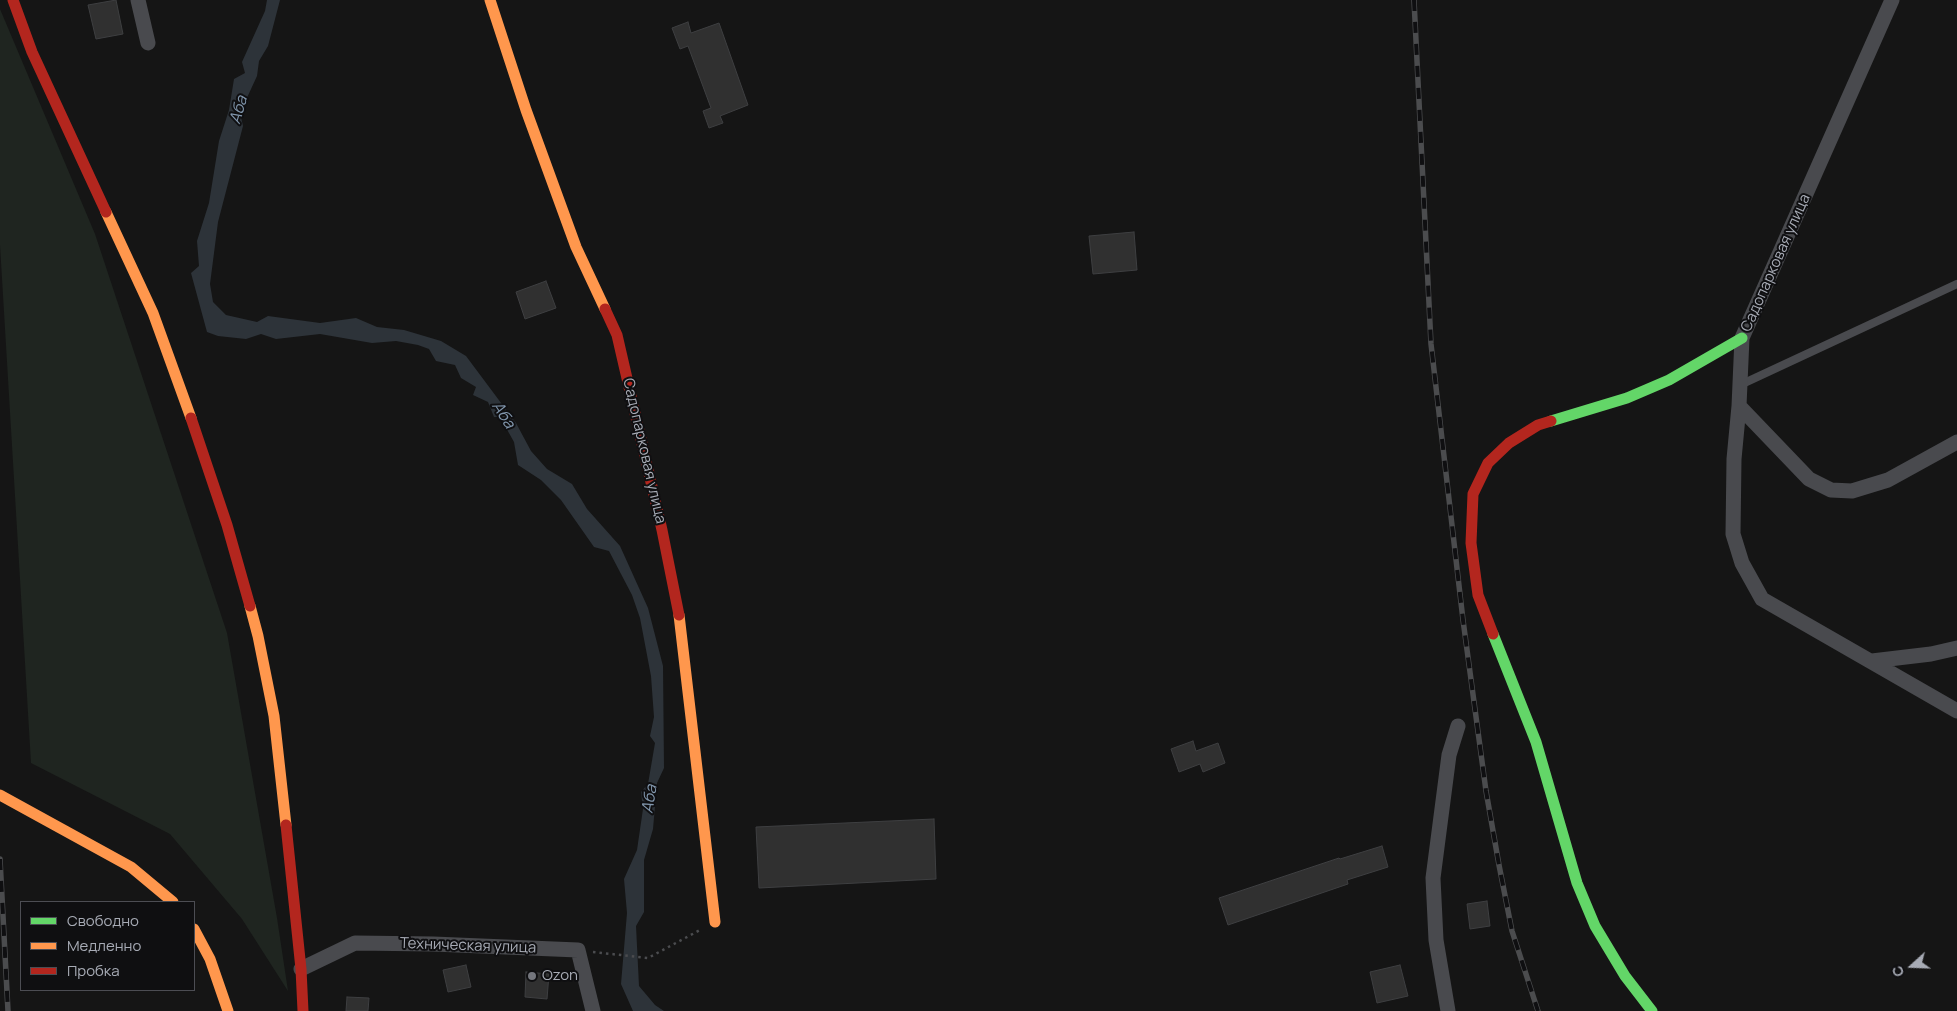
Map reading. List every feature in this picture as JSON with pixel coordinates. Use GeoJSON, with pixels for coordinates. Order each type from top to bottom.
{"type":"FeatureCollection","features":[{"type":"Feature","properties":{"kind":"street"},"geometry":{"type":"LineString","coordinates":[[13,0],[32,52],[154,313],[227,525],[258,636],[274,716],[301,970],[302,1011]]}},
{"type":"Feature","properties":{"kind":"street"},"geometry":{"type":"LineString","coordinates":[[138,0],[148,43]]}},
{"type":"Feature","properties":{"kind":"street","name":"Садопарковая улица"},"geometry":{"type":"LineString","coordinates":[[490,0],[526,110],[576,248],[617,335],[662,530],[680,620],[715,922]]}},
{"type":"Feature","properties":{"kind":"street","name":"Садопарковая улица"},"geometry":{"type":"LineString","coordinates":[[1892,0],[1742,338],[1740,406],[1734,459],[1733,534],[1742,563],[1762,599],[1957,712]]}},
{"type":"Feature","properties":{"kind":"street"},"geometry":{"type":"LineString","coordinates":[[1652,1011],[1625,976],[1595,926],[1577,883],[1536,742],[1478,595],[1471,543],[1473,494],[1488,463],[1509,443],[1538,425],[1627,398],[1661,384],[1742,338]]}},
{"type":"Feature","properties":{"kind":"street"},"geometry":{"type":"LineString","coordinates":[[1740,406],[1810,479],[1831,490],[1852,491],[1888,480],[1957,442]]}},
{"type":"Feature","properties":{"kind":"street"},"geometry":{"type":"LineString","coordinates":[[1872,662],[1930,654],[1957,648]]}},
{"type":"Feature","properties":{"kind":"street"},"geometry":{"type":"LineString","coordinates":[[1448,1011],[1436,940],[1433,878],[1449,755],[1458,726]]}},
{"type":"Feature","properties":{"kind":"street"},"geometry":{"type":"LineString","coordinates":[[0,795],[131,867],[172,901]]}},
{"type":"Feature","properties":{"kind":"street"},"geometry":{"type":"LineString","coordinates":[[195,931],[210,959],[228,1011]]}},
{"type":"Feature","properties":{"kind":"street","name":"Техническая улица"},"geometry":{"type":"LineString","coordinates":[[301,970],[355,943],[578,950],[593,1011]]}},
{"type":"Feature","properties":{"kind":"lane"},"geometry":{"type":"LineString","coordinates":[[1740,384],[1957,284]]}},
{"type":"Feature","properties":{"kind":"path"},"geometry":{"type":"LineString","coordinates":[[613,955],[648,958],[715,922]]}},
{"type":"Feature","properties":{"kind":"shaded area"},"geometry":{"type":"Polygon","coordinates":[[[0,9],[95,234],[227,633],[288,991],[242,919],[170,834],[31,763],[0,245],[0,9]]]}},
{"type":"Feature","properties":{"kind":"water","name":"Аба"},"geometry":{"type":"Polygon","coordinates":[[[267,0],[280,0],[268,46],[259,61],[257,76],[240,113],[243,126],[218,222],[210,284],[213,302],[226,315],[257,322],[268,316],[320,323],[356,318],[377,327],[404,330],[441,341],[466,356],[516,423],[531,451],[547,469],[572,484],[587,509],[620,546],[648,608],[663,666],[664,768],[657,783],[653,829],[644,860],[644,912],[636,926],[639,986],[655,1005],[664,1011],[633,1011],[621,984],[627,913],[624,879],[637,850],[643,809],[641,792],[648,784],[655,743],[650,736],[654,717],[651,676],[640,618],[632,595],[609,551],[594,547],[561,500],[541,480],[518,465],[514,442],[500,417],[494,417],[488,402],[473,395],[476,387],[461,378],[455,365],[436,361],[429,349],[396,341],[372,343],[320,334],[276,339],[261,334],[246,339],[218,336],[207,332],[191,273],[199,266],[197,241],[209,203],[219,141],[229,110],[234,79],[245,73],[242,62],[265,11],[267,0]]]}},
{"type":"Feature","properties":{"kind":"building"},"geometry":{"type":"Polygon","coordinates":[[[116,0],[123,34],[96,39],[88,5],[116,0]]]}},
{"type":"Feature","properties":{"kind":"building"},"geometry":{"type":"Polygon","coordinates":[[[688,22],[691,33],[719,23],[748,105],[720,116],[723,123],[709,128],[703,111],[711,108],[688,46],[680,49],[672,28],[688,22]]]}},
{"type":"Feature","properties":{"kind":"building"},"geometry":{"type":"Polygon","coordinates":[[[1134,232],[1137,270],[1093,274],[1089,236],[1134,232]]]}},
{"type":"Feature","properties":{"kind":"building"},"geometry":{"type":"Polygon","coordinates":[[[546,281],[556,308],[525,319],[516,292],[546,281]]]}},
{"type":"Feature","properties":{"kind":"building"},"geometry":{"type":"Polygon","coordinates":[[[1193,741],[1196,751],[1218,743],[1225,763],[1203,772],[1200,764],[1179,772],[1171,749],[1193,741]]]}},
{"type":"Feature","properties":{"kind":"building"},"geometry":{"type":"Polygon","coordinates":[[[934,819],[936,879],[759,888],[756,827],[934,819]]]}},
{"type":"Feature","properties":{"kind":"building"},"geometry":{"type":"Polygon","coordinates":[[[1382,846],[1388,867],[1347,880],[1348,884],[1228,925],[1219,898],[1339,858],[1382,846]]]}},
{"type":"Feature","properties":{"kind":"building"},"geometry":{"type":"Polygon","coordinates":[[[1487,901],[1490,926],[1470,929],[1467,904],[1487,901]]]}},
{"type":"Feature","properties":{"kind":"building"},"geometry":{"type":"Polygon","coordinates":[[[466,965],[471,987],[448,992],[443,970],[466,965]]]}},
{"type":"Feature","properties":{"kind":"building"},"geometry":{"type":"Polygon","coordinates":[[[1400,965],[1408,996],[1377,1003],[1370,972],[1400,965]]]}},
{"type":"Feature","properties":{"kind":"building"},"geometry":{"type":"Polygon","coordinates":[[[526,972],[549,974],[547,999],[525,997],[526,972]]]}},
{"type":"Feature","properties":{"kind":"building"},"geometry":{"type":"Polygon","coordinates":[[[347,997],[369,998],[368,1011],[346,1011],[347,997]]]}},
{"type":"Feature","properties":{"kind":"railway"},"geometry":{"type":"LineString","coordinates":[[1414,0],[1431,344],[1463,620],[1486,791],[1499,865],[1512,931],[1538,1011]]}},
{"type":"Feature","properties":{"kind":"railway"},"geometry":{"type":"LineString","coordinates":[[0,859],[8,1011]]}},
{"type":"Feature","properties":{"kind":"traffic: fast"},"geometry":{"type":"LineString","coordinates":[[1551,421],[1627,398],[1669,380],[1742,338]]}},
{"type":"Feature","properties":{"kind":"traffic: fast"},"geometry":{"type":"LineString","coordinates":[[1493,634],[1536,742],[1577,883],[1595,926],[1625,976],[1652,1011]]}},
{"type":"Feature","properties":{"kind":"traffic: slow"},"geometry":{"type":"LineString","coordinates":[[490,0],[526,110],[576,247],[605,309]]}},
{"type":"Feature","properties":{"kind":"traffic: slow"},"geometry":{"type":"LineString","coordinates":[[106,212],[153,313],[191,418]]}},
{"type":"Feature","properties":{"kind":"traffic: slow"},"geometry":{"type":"LineString","coordinates":[[250,606],[274,716],[286,825]]}},
{"type":"Feature","properties":{"kind":"traffic: slow"},"geometry":{"type":"LineString","coordinates":[[679,615],[715,922]]}},
{"type":"Feature","properties":{"kind":"traffic: slow"},"geometry":{"type":"LineString","coordinates":[[0,795],[131,867],[172,901]]}},
{"type":"Feature","properties":{"kind":"traffic: slow"},"geometry":{"type":"LineString","coordinates":[[195,931],[210,959],[228,1011]]}},
{"type":"Feature","properties":{"kind":"traffic: jam"},"geometry":{"type":"LineString","coordinates":[[13,0],[32,52],[106,212]]}},
{"type":"Feature","properties":{"kind":"traffic: jam"},"geometry":{"type":"LineString","coordinates":[[605,309],[617,335],[662,530],[679,615]]}},
{"type":"Feature","properties":{"kind":"traffic: jam"},"geometry":{"type":"LineString","coordinates":[[191,418],[227,525],[250,606]]}},
{"type":"Feature","properties":{"kind":"traffic: jam"},"geometry":{"type":"LineString","coordinates":[[1493,634],[1478,595],[1471,543],[1473,494],[1488,463],[1509,443],[1538,425],[1551,421]]}},
{"type":"Feature","properties":{"kind":"traffic: jam"},"geometry":{"type":"LineString","coordinates":[[286,825],[301,969],[303,1011]]}},
{"type":"Feature","properties":{"kind":"place","name":"Ozon"},"geometry":{"type":"Point","coordinates":[532,976]}}]}
